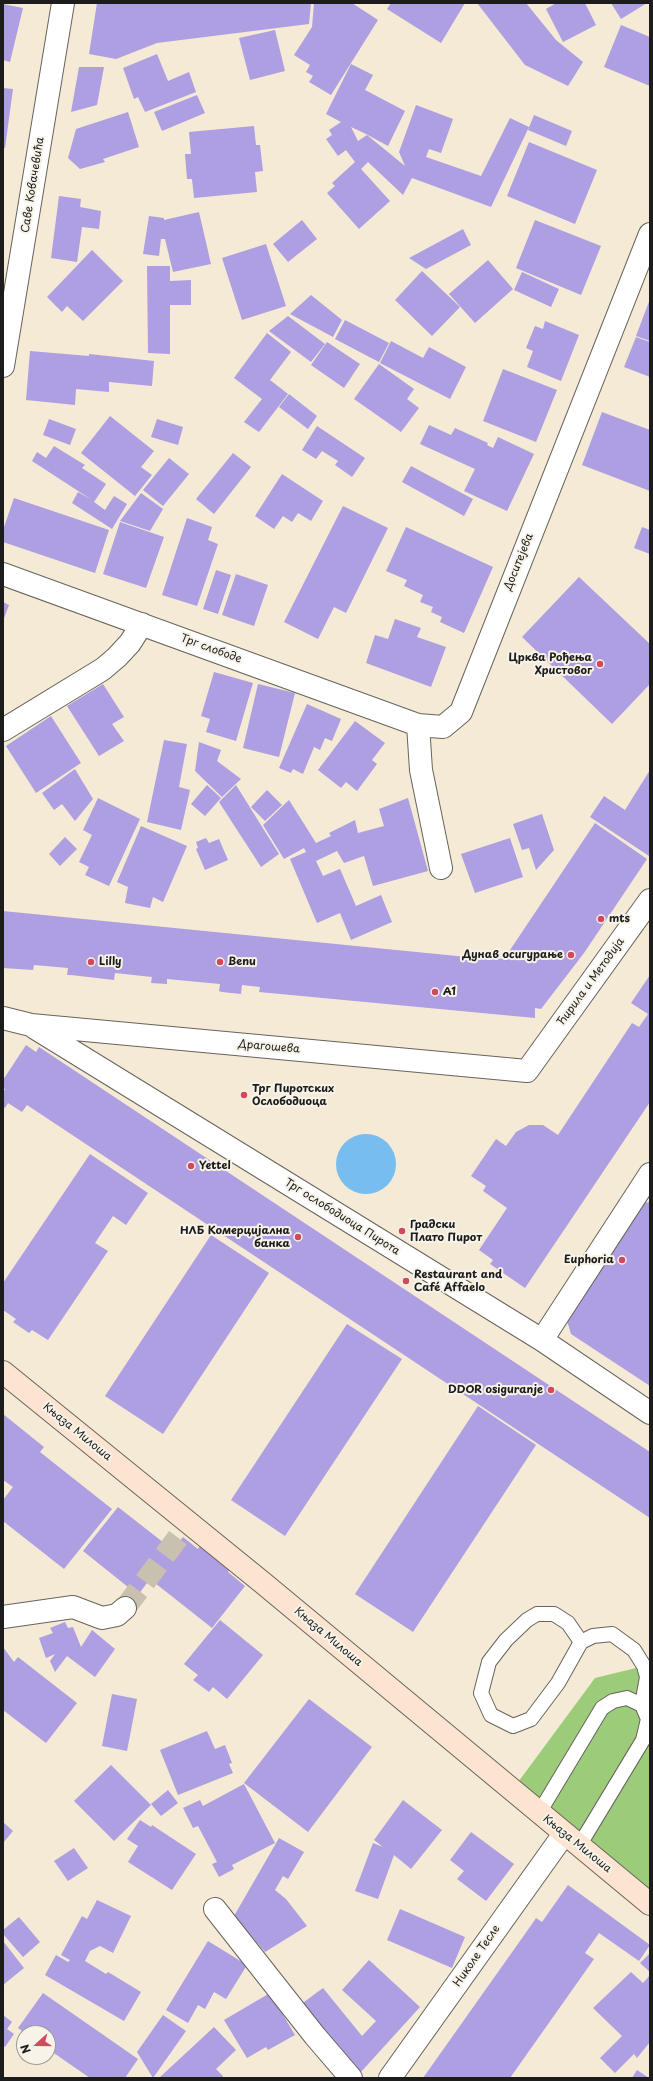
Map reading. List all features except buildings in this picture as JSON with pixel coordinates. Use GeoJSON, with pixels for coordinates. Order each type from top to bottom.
{"type":"FeatureCollection","features":[{"type":"Feature","properties":{"kind":"main road","name":"Књаза Милоша"},"geometry":{"type":"LineString","coordinates":[[3,1372],[184,1529],[539,1813],[650,1904]]}},
{"type":"Feature","properties":{"kind":"street","name":"Саве Ковачевића"},"geometry":{"type":"LineString","coordinates":[[3,366],[63,3]]}},
{"type":"Feature","properties":{"kind":"street","name":"Доситејева"},"geometry":{"type":"LineString","coordinates":[[418,725],[443,726],[461,712],[650,234]]}},
{"type":"Feature","properties":{"kind":"street","name":"Трг слободе"},"geometry":{"type":"LineString","coordinates":[[3,574],[418,725]]}},
{"type":"Feature","properties":{"kind":"street"},"geometry":{"type":"LineString","coordinates":[[3,730],[102,669],[118,657],[130,643],[142,624]]}},
{"type":"Feature","properties":{"kind":"street"},"geometry":{"type":"LineString","coordinates":[[418,725],[420,770],[441,868]]}},
{"type":"Feature","properties":{"kind":"street","name":"Ћирила и Методија"},"geometry":{"type":"LineString","coordinates":[[533,1064],[650,900]]}},
{"type":"Feature","properties":{"kind":"street","name":"Драгошева"},"geometry":{"type":"LineString","coordinates":[[3,1018],[31,1025],[527,1071],[533,1064]]}},
{"type":"Feature","properties":{"kind":"street","name":"Трг ослободиоца Пирота"},"geometry":{"type":"LineString","coordinates":[[31,1025],[542,1340],[650,1413]]}},
{"type":"Feature","properties":{"kind":"street"},"geometry":{"type":"LineString","coordinates":[[542,1340],[650,1174]]}},
{"type":"Feature","properties":{"kind":"street"},"geometry":{"type":"LineString","coordinates":[[3,1617],[73,1607],[102,1618],[117,1615],[125,1608]]}},
{"type":"Feature","properties":{"kind":"street","name":"Николе Тесле"},"geometry":{"type":"LineString","coordinates":[[390,2078],[572,1840]]}},
{"type":"Feature","properties":{"kind":"street"},"geometry":{"type":"LineString","coordinates":[[215,1909],[315,2036],[351,2078]]}},
{"type":"Feature","properties":{"kind":"lane"},"geometry":{"type":"LineString","coordinates":[[572,1840],[643,1740],[648,1718],[642,1704],[647,1677],[644,1666],[634,1650],[612,1634],[593,1636],[581,1642],[558,1683],[531,1719],[513,1726],[491,1715],[481,1693],[489,1662],[506,1640],[527,1620],[537,1614],[554,1614],[568,1623],[581,1642]]}},
{"type":"Feature","properties":{"kind":"lane"},"geometry":{"type":"LineString","coordinates":[[539,1813],[602,1708],[612,1701],[628,1698],[642,1704]]}},
{"type":"Feature","properties":{"kind":"green space"},"geometry":{"type":"Polygon","coordinates":[[[636,1668],[650,1687],[650,1894],[513,1789],[595,1678],[636,1668]]]}},
{"type":"Feature","properties":{"kind":"water"},"geometry":{"type":"Polygon","coordinates":[[[366,1134],[382,1139],[387,1143],[391,1148],[396,1164],[391,1180],[387,1185],[382,1189],[366,1194],[350,1189],[345,1185],[341,1180],[336,1164],[341,1148],[345,1143],[350,1139],[366,1134]]]}},
{"type":"Feature","properties":{"kind":"tunnel"},"geometry":{"type":"LineString","coordinates":[[125,1608],[180,1535]]}},
{"type":"Feature","properties":{"kind":"place","name":"Црква Рођења Христовог"},"geometry":{"type":"Point","coordinates":[600,664]}},
{"type":"Feature","properties":{"kind":"place","name":"mts"},"geometry":{"type":"Point","coordinates":[601,919]}},
{"type":"Feature","properties":{"kind":"place","name":"Дунав осигурање"},"geometry":{"type":"Point","coordinates":[571,955]}},
{"type":"Feature","properties":{"kind":"place","name":"Lilly"},"geometry":{"type":"Point","coordinates":[91,962]}},
{"type":"Feature","properties":{"kind":"place","name":"Benu"},"geometry":{"type":"Point","coordinates":[220,962]}},
{"type":"Feature","properties":{"kind":"place","name":"A1"},"geometry":{"type":"Point","coordinates":[435,992]}},
{"type":"Feature","properties":{"kind":"place","name":"Трг Пиротских Ослободиоца"},"geometry":{"type":"Point","coordinates":[244,1095]}},
{"type":"Feature","properties":{"kind":"place","name":"Yettel"},"geometry":{"type":"Point","coordinates":[191,1166]}},
{"type":"Feature","properties":{"kind":"place","name":"Градски Плато Пирот"},"geometry":{"type":"Point","coordinates":[402,1231]}},
{"type":"Feature","properties":{"kind":"place","name":"НЛБ Комерцијална банка"},"geometry":{"type":"Point","coordinates":[298,1237]}},
{"type":"Feature","properties":{"kind":"place","name":"Euphoria"},"geometry":{"type":"Point","coordinates":[622,1260]}},
{"type":"Feature","properties":{"kind":"place","name":"Restaurant and Café Affaelo"},"geometry":{"type":"Point","coordinates":[406,1281]}},
{"type":"Feature","properties":{"kind":"place","name":"DDOR osiguranje"},"geometry":{"type":"Point","coordinates":[551,1390]}}]}
